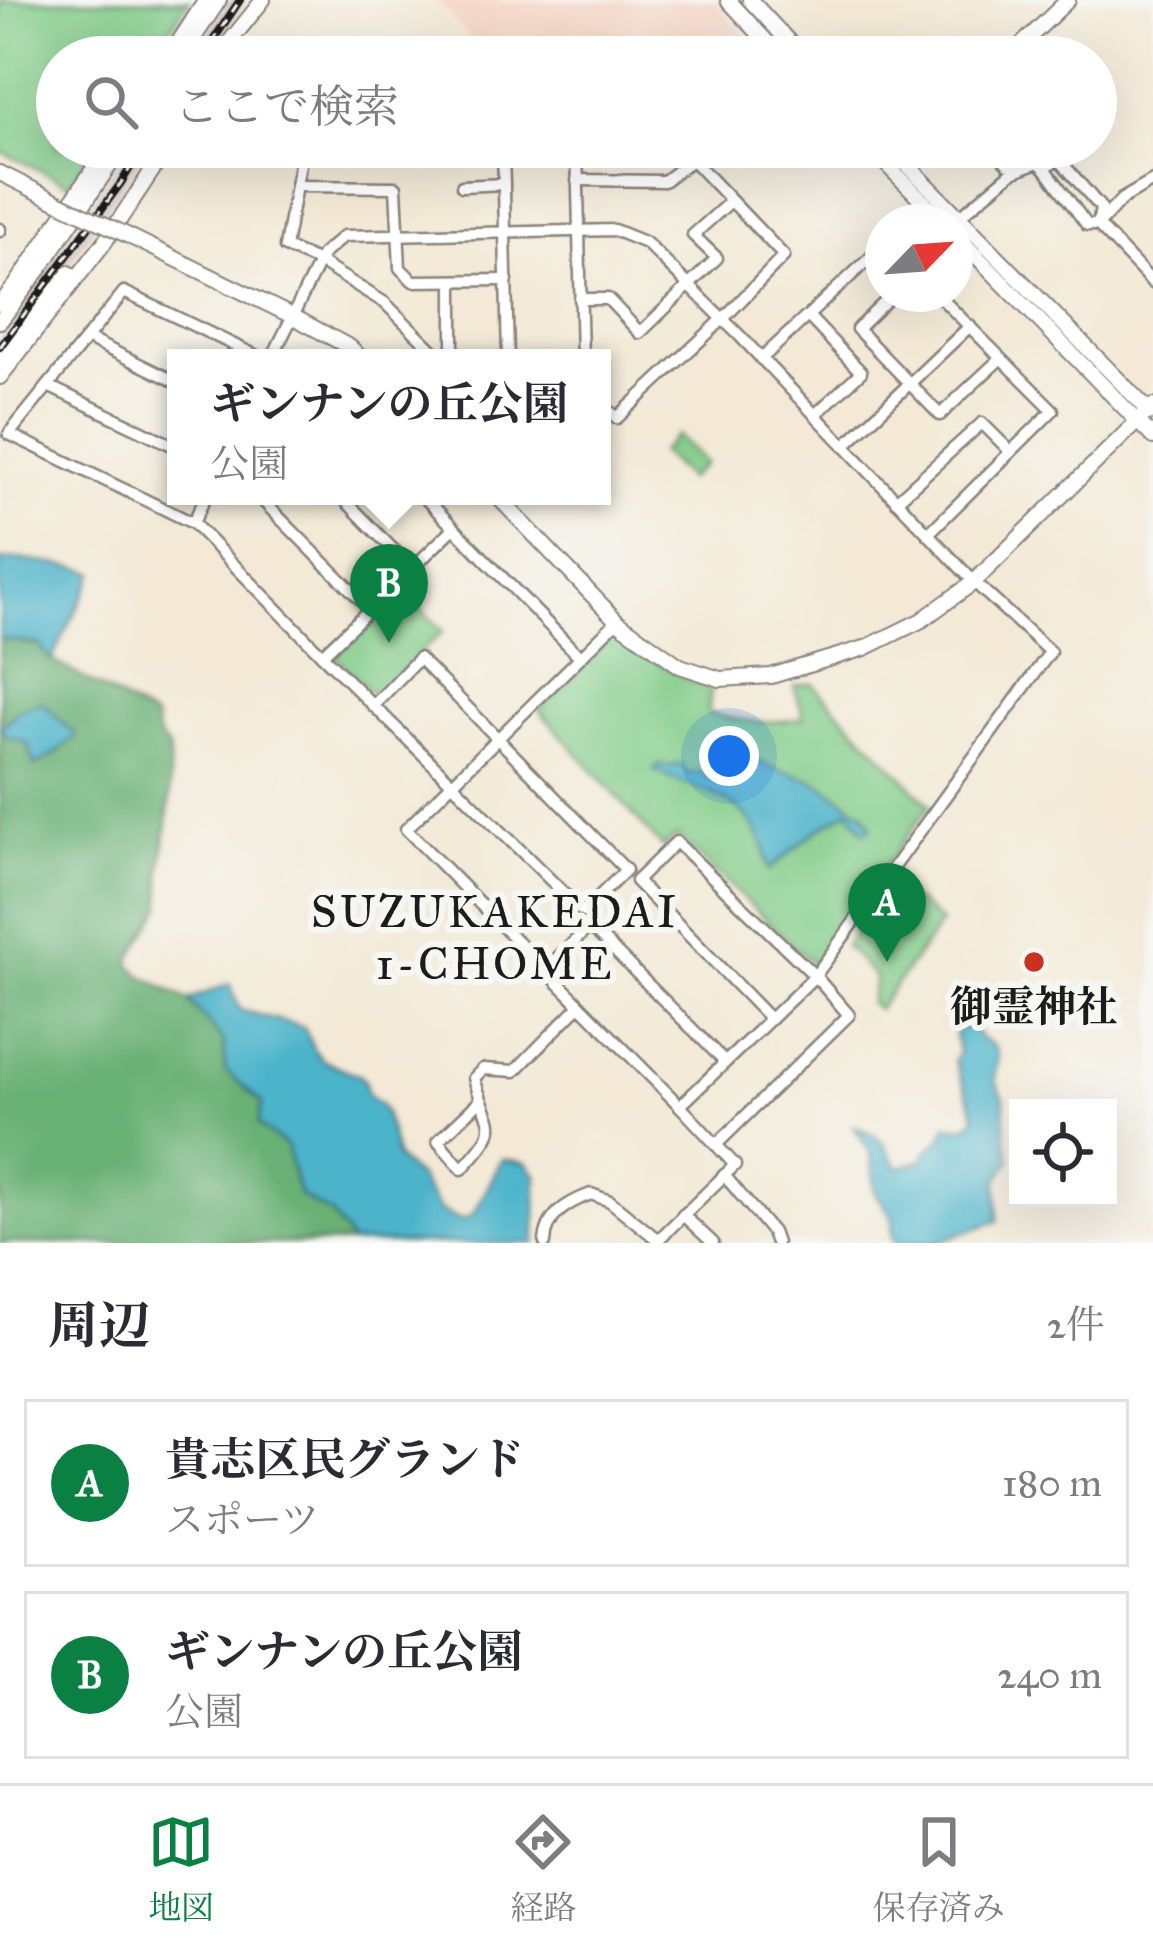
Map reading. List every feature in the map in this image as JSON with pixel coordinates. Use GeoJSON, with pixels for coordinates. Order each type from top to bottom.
{"type":"FeatureCollection","features":[{"type":"Feature","properties":{"kind":"street"},"geometry":{"type":"LineString","coordinates":[[183,36],[206,0]]}},
{"type":"Feature","properties":{"kind":"street"},"geometry":{"type":"LineString","coordinates":[[195,36],[219,0]]}},
{"type":"Feature","properties":{"kind":"street"},"geometry":{"type":"LineString","coordinates":[[235,36],[261,0]]}},
{"type":"Feature","properties":{"kind":"street"},"geometry":{"type":"LineString","coordinates":[[728,0],[761,36]]}},
{"type":"Feature","properties":{"kind":"street"},"geometry":{"type":"LineString","coordinates":[[750,0],[783,36]]}},
{"type":"Feature","properties":{"kind":"street"},"geometry":{"type":"LineString","coordinates":[[1031,36],[1068,0]]}},
{"type":"Feature","properties":{"kind":"street"},"geometry":{"type":"LineString","coordinates":[[0,304],[103,168]]}},
{"type":"Feature","properties":{"kind":"street"},"geometry":{"type":"LineString","coordinates":[[0,321],[104,168]]}},
{"type":"Feature","properties":{"kind":"street"},"geometry":{"type":"LineString","coordinates":[[0,360],[149,168]]}},
{"type":"Feature","properties":{"kind":"street"},"geometry":{"type":"LineString","coordinates":[[0,376],[104,243],[151,168]]}},
{"type":"Feature","properties":{"kind":"street"},"geometry":{"type":"LineString","coordinates":[[299,168],[285,247],[385,303],[432,349]]}},
{"type":"Feature","properties":{"kind":"street"},"geometry":{"type":"LineString","coordinates":[[503,168],[508,349]]}},
{"type":"Feature","properties":{"kind":"street"},"geometry":{"type":"LineString","coordinates":[[577,168],[582,349]]}},
{"type":"Feature","properties":{"kind":"street"},"geometry":{"type":"LineString","coordinates":[[577,180],[664,181],[681,168]]}},
{"type":"Feature","properties":{"kind":"street"},"geometry":{"type":"LineString","coordinates":[[611,412],[617,418],[784,256],[700,168]]}},
{"type":"Feature","properties":{"kind":"street"},"geometry":{"type":"LineString","coordinates":[[900,168],[933,204]]}},
{"type":"Feature","properties":{"kind":"street"},"geometry":{"type":"LineString","coordinates":[[1045,168],[1087,225],[1098,224],[1122,200],[1153,181]]}},
{"type":"Feature","properties":{"kind":"street"},"geometry":{"type":"LineString","coordinates":[[1066,168],[1100,208],[1098,224]]}},
{"type":"Feature","properties":{"kind":"street"},"geometry":{"type":"LineString","coordinates":[[973,206],[1020,169]]}},
{"type":"Feature","properties":{"kind":"street"},"geometry":{"type":"LineString","coordinates":[[0,173],[352,349]]}},
{"type":"Feature","properties":{"kind":"street"},"geometry":{"type":"LineString","coordinates":[[462,186],[504,184]]}},
{"type":"Feature","properties":{"kind":"street"},"geometry":{"type":"LineString","coordinates":[[296,186],[396,188],[400,268],[413,281],[507,280]]}},
{"type":"Feature","properties":{"kind":"street"},"geometry":{"type":"LineString","coordinates":[[580,298],[608,298],[640,333],[716,258],[693,235],[731,201]]}},
{"type":"Feature","properties":{"kind":"street"},"geometry":{"type":"LineString","coordinates":[[1098,224],[1153,283]]}},
{"type":"Feature","properties":{"kind":"street"},"geometry":{"type":"LineString","coordinates":[[276,349],[323,254],[344,236],[614,230],[646,243],[974,582],[1050,652],[815,976],[680,1106]]}},
{"type":"Feature","properties":{"kind":"street"},"geometry":{"type":"LineString","coordinates":[[973,244],[1149,413],[1153,437]]}},
{"type":"Feature","properties":{"kind":"street"},"geometry":{"type":"LineString","coordinates":[[761,359],[865,263]]}},
{"type":"Feature","properties":{"kind":"street"},"geometry":{"type":"LineString","coordinates":[[453,281],[453,349]]}},
{"type":"Feature","properties":{"kind":"street"},"geometry":{"type":"LineString","coordinates":[[242,349],[124,292],[9,434],[194,523],[322,655],[373,706],[451,783],[583,912],[626,869],[419,658],[373,706]]}},
{"type":"Feature","properties":{"kind":"street"},"geometry":{"type":"LineString","coordinates":[[874,312],[857,329],[940,415],[1001,358]]}},
{"type":"Feature","properties":{"kind":"street"},"geometry":{"type":"LineString","coordinates":[[928,535],[1053,410],[956,312]]}},
{"type":"Feature","properties":{"kind":"street"},"geometry":{"type":"LineString","coordinates":[[808,316],[861,372],[815,415]]}},
{"type":"Feature","properties":{"kind":"street"},"geometry":{"type":"LineString","coordinates":[[844,446],[970,326]]}},
{"type":"Feature","properties":{"kind":"street"},"geometry":{"type":"LineString","coordinates":[[86,338],[167,378]]}},
{"type":"Feature","properties":{"kind":"street"},"geometry":{"type":"LineString","coordinates":[[48,386],[167,443]]}},
{"type":"Feature","properties":{"kind":"street"},"geometry":{"type":"LineString","coordinates":[[506,505],[617,621],[680,666],[720,679],[770,676],[866,648],[922,620],[974,582],[1149,413]]}},
{"type":"Feature","properties":{"kind":"street"},"geometry":{"type":"LineString","coordinates":[[896,501],[982,423],[1011,452]]}},
{"type":"Feature","properties":{"kind":"street"},"geometry":{"type":"LineString","coordinates":[[194,523],[202,505]]}},
{"type":"Feature","properties":{"kind":"street"},"geometry":{"type":"LineString","coordinates":[[267,505],[370,609]]}},
{"type":"Feature","properties":{"kind":"street"},"geometry":{"type":"LineString","coordinates":[[350,505],[412,569]]}},
{"type":"Feature","properties":{"kind":"street"},"geometry":{"type":"LineString","coordinates":[[432,505],[580,657]]}},
{"type":"Feature","properties":{"kind":"street"},"geometry":{"type":"LineString","coordinates":[[322,655],[454,528]]}},
{"type":"Feature","properties":{"kind":"street"},"geometry":{"type":"LineString","coordinates":[[544,1243],[545,1230],[556,1213],[592,1194],[610,1201],[658,1240],[735,1165],[406,829],[617,621]]}},
{"type":"Feature","properties":{"kind":"street"},"geometry":{"type":"LineString","coordinates":[[716,1145],[849,1016],[815,976],[676,842],[636,881],[770,1019]]}},
{"type":"Feature","properties":{"kind":"street"},"geometry":{"type":"LineString","coordinates":[[545,970],[590,926],[725,1062]]}},
{"type":"Feature","properties":{"kind":"street"},"geometry":{"type":"LineString","coordinates":[[480,1101],[439,1141],[462,1169],[490,1135],[491,1118],[474,1078],[484,1069],[515,1071],[580,1005]]}},
{"type":"Feature","properties":{"kind":"street"},"geometry":{"type":"LineString","coordinates":[[724,1175],[776,1243]]}},
{"type":"Feature","properties":{"kind":"street"},"geometry":{"type":"LineString","coordinates":[[683,1215],[713,1243]]}},
{"type":"Feature","properties":{"kind":"shaded area"},"geometry":{"type":"Polygon","coordinates":[[[228,0],[246,0],[223,36],[204,36],[228,0]]]}},
{"type":"Feature","properties":{"kind":"shaded area"},"geometry":{"type":"Polygon","coordinates":[[[436,0],[714,0],[744,36],[469,36],[436,0]]]}},
{"type":"Feature","properties":{"kind":"shaded area"},"geometry":{"type":"Polygon","coordinates":[[[116,168],[134,168],[76,256],[0,352],[0,329],[116,168]]]}},
{"type":"Feature","properties":{"kind":"green space"},"geometry":{"type":"Polygon","coordinates":[[[0,0],[189,0],[166,36],[36,36],[36,168],[0,151],[0,0]]]}},
{"type":"Feature","properties":{"kind":"green space"},"geometry":{"type":"Polygon","coordinates":[[[36,168],[80,168],[70,184],[36,168]]]}},
{"type":"Feature","properties":{"kind":"green space"},"geometry":{"type":"Polygon","coordinates":[[[677,435],[705,463],[688,479],[660,452],[677,435]]]}},
{"type":"Feature","properties":{"kind":"green space"},"geometry":{"type":"Polygon","coordinates":[[[402,590],[443,631],[375,697],[335,656],[402,590]]]}},
{"type":"Feature","properties":{"kind":"green space"},"geometry":{"type":"Polygon","coordinates":[[[616,631],[646,656],[711,690],[708,713],[755,721],[804,718],[794,686],[812,683],[930,805],[814,965],[677,836],[663,848],[539,710],[616,631]]]}},
{"type":"Feature","properties":{"kind":"green space"},"geometry":{"type":"Polygon","coordinates":[[[0,638],[39,645],[52,660],[155,719],[158,735],[169,750],[162,906],[129,962],[141,975],[188,1000],[224,1041],[225,1070],[262,1103],[287,1147],[299,1195],[331,1214],[351,1243],[0,1243],[0,638]]]}},
{"type":"Feature","properties":{"kind":"green space"},"geometry":{"type":"Polygon","coordinates":[[[890,884],[941,923],[878,1009],[870,1003],[875,977],[845,946],[890,884]]]}},
{"type":"Feature","properties":{"kind":"water"},"geometry":{"type":"Polygon","coordinates":[[[21,559],[95,573],[52,660],[39,645],[0,638],[0,560],[21,559]]]}},
{"type":"Feature","properties":{"kind":"water"},"geometry":{"type":"Polygon","coordinates":[[[42,702],[76,736],[35,766],[28,743],[7,736],[0,728],[21,709],[42,702]]]}},
{"type":"Feature","properties":{"kind":"water"},"geometry":{"type":"Polygon","coordinates":[[[750,755],[821,784],[863,812],[872,827],[864,832],[849,810],[769,870],[763,843],[742,812],[716,795],[654,770],[661,764],[681,764],[687,774],[699,772],[721,784],[746,772],[745,759],[750,755]]]}},
{"type":"Feature","properties":{"kind":"water"},"geometry":{"type":"Polygon","coordinates":[[[230,984],[240,1010],[304,1027],[324,1061],[364,1080],[368,1095],[385,1113],[397,1159],[419,1178],[440,1211],[462,1220],[474,1214],[502,1159],[527,1163],[537,1176],[536,1243],[351,1243],[331,1214],[299,1195],[287,1147],[258,1125],[262,1103],[225,1070],[224,1041],[188,1000],[230,984]]]}},
{"type":"Feature","properties":{"kind":"water"},"geometry":{"type":"Polygon","coordinates":[[[962,1027],[973,1027],[998,1055],[995,1080],[1004,1098],[1009,1163],[998,1180],[998,1221],[937,1242],[898,1243],[892,1238],[892,1217],[875,1192],[871,1154],[854,1126],[882,1142],[900,1167],[924,1160],[947,1125],[964,1127],[974,1120],[954,1061],[958,1053],[955,1034],[962,1027]]]}},
{"type":"Feature","properties":{"kind":"railway"},"geometry":{"type":"LineString","coordinates":[[216,36],[240,0]]}},
{"type":"Feature","properties":{"kind":"railway"},"geometry":{"type":"LineString","coordinates":[[0,347],[130,168]]}},
{"type":"Feature","properties":{"kind":"place","name":"ギンナンの丘公園"},"geometry":{"type":"Point","coordinates":[389,643]}},
{"type":"Feature","properties":{"kind":"place","name":"貴志区民グランド"},"geometry":{"type":"Point","coordinates":[887,962]}},
{"type":"Feature","properties":{"kind":"place","name":"御霊神社"},"geometry":{"type":"Point","coordinates":[1034,962]}},
{"type":"Feature","properties":{"kind":"district","name":"SUZUKAKEDAI 1-CHOME"},"geometry":{"type":"Point","coordinates":[495,937]}}]}
